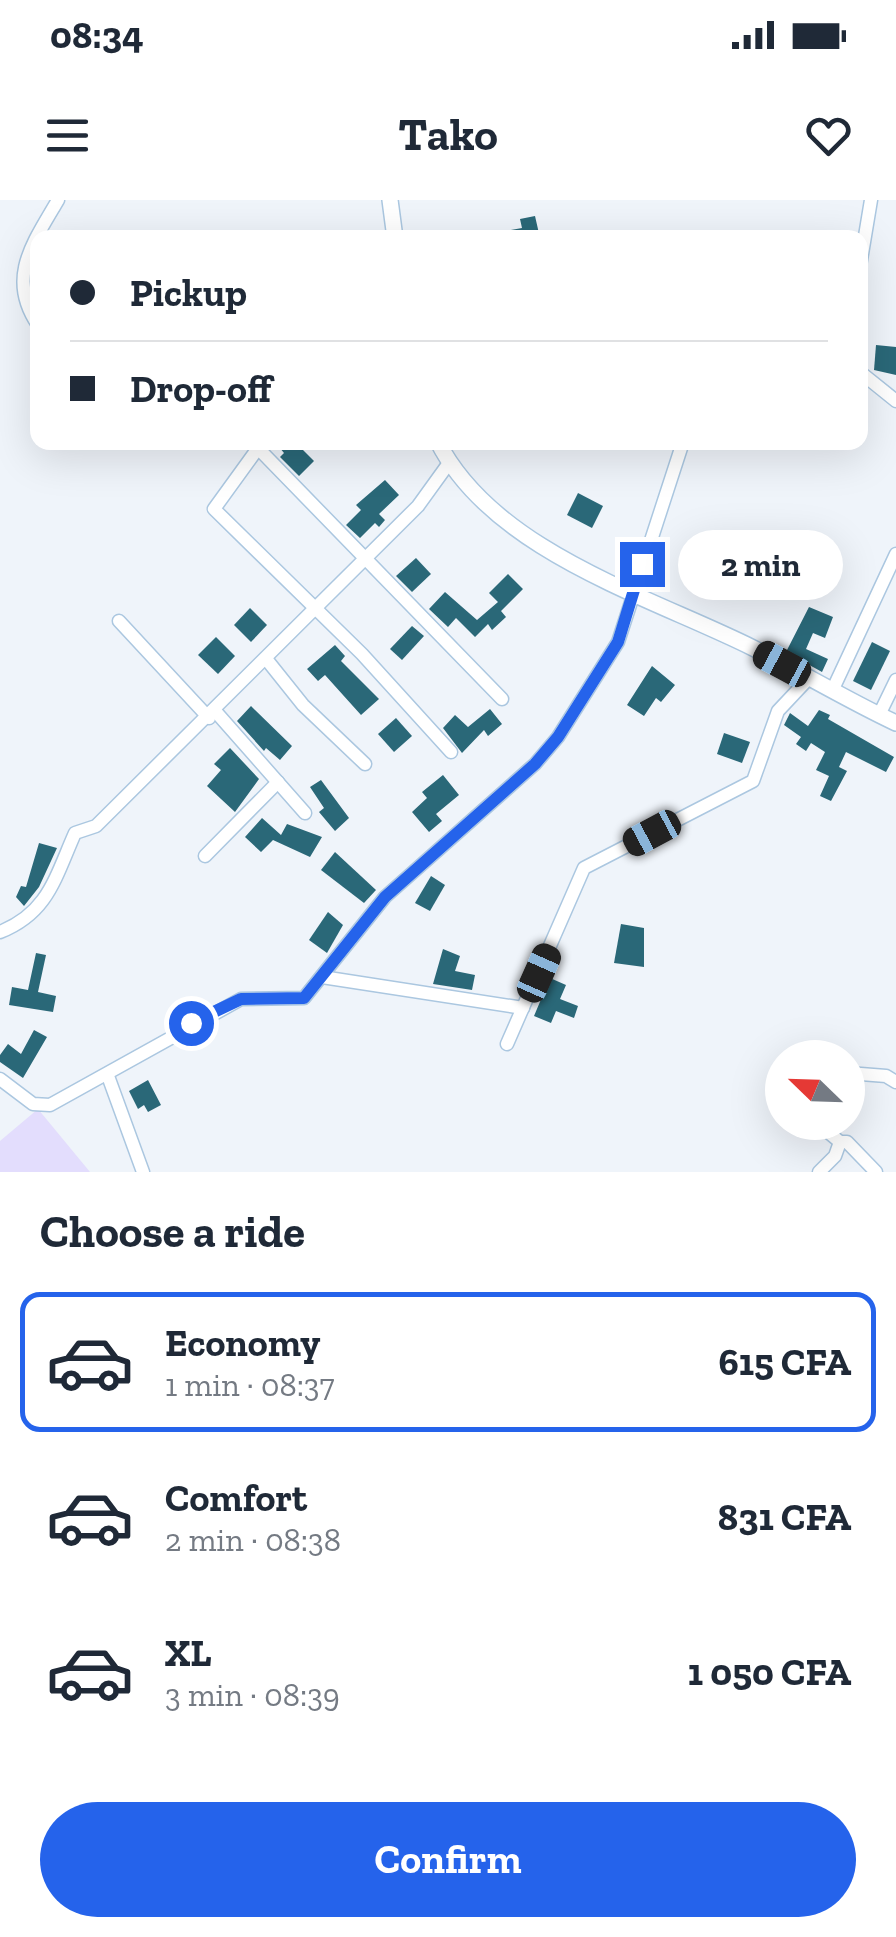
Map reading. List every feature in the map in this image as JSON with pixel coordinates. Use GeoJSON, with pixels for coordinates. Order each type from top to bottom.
{"type":"FeatureCollection","features":[{"type":"Feature","properties":{"kind":"street"},"geometry":{"type":"LineString","coordinates":[[42,230],[58,200]]}},
{"type":"Feature","properties":{"kind":"street"},"geometry":{"type":"LineString","coordinates":[[390,200],[394,230]]}},
{"type":"Feature","properties":{"kind":"street"},"geometry":{"type":"LineString","coordinates":[[866,230],[871,200]]}},
{"type":"Feature","properties":{"kind":"street"},"geometry":{"type":"LineString","coordinates":[[30,252],[22,267],[20,286],[30,308]]}},
{"type":"Feature","properties":{"kind":"street"},"geometry":{"type":"LineString","coordinates":[[868,378],[896,401]]}},
{"type":"Feature","properties":{"kind":"street"},"geometry":{"type":"LineString","coordinates":[[252,450],[214,509],[451,752]]}},
{"type":"Feature","properties":{"kind":"street"},"geometry":{"type":"LineString","coordinates":[[257,450],[502,699]]}},
{"type":"Feature","properties":{"kind":"street"},"geometry":{"type":"LineString","coordinates":[[442,450],[449,463],[523,531],[568,563],[896,723]]}},
{"type":"Feature","properties":{"kind":"street"},"geometry":{"type":"LineString","coordinates":[[0,1080],[40,1107],[108,1076],[191,1023],[241,999],[304,998],[385,897],[535,764],[558,737],[609,659],[680,450]]}},
{"type":"Feature","properties":{"kind":"street"},"geometry":{"type":"LineString","coordinates":[[0,932],[28,921],[52,886],[74,833],[96,826],[212,715],[418,506],[449,463]]}},
{"type":"Feature","properties":{"kind":"street"},"geometry":{"type":"LineString","coordinates":[[833,689],[896,554]]}},
{"type":"Feature","properties":{"kind":"street"},"geometry":{"type":"LineString","coordinates":[[119,620],[305,812]]}},
{"type":"Feature","properties":{"kind":"street"},"geometry":{"type":"LineString","coordinates":[[266,660],[311,713],[365,764]]}},
{"type":"Feature","properties":{"kind":"street"},"geometry":{"type":"LineString","coordinates":[[507,1044],[584,868],[754,781],[778,711],[810,678]]}},
{"type":"Feature","properties":{"kind":"street"},"geometry":{"type":"LineString","coordinates":[[880,715],[896,680]]}},
{"type":"Feature","properties":{"kind":"street"},"geometry":{"type":"LineString","coordinates":[[205,856],[278,782]]}},
{"type":"Feature","properties":{"kind":"street"},"geometry":{"type":"LineString","coordinates":[[322,977],[523,1008]]}},
{"type":"Feature","properties":{"kind":"street"},"geometry":{"type":"LineString","coordinates":[[865,1074],[886,1076],[896,1082]]}},
{"type":"Feature","properties":{"kind":"street"},"geometry":{"type":"LineString","coordinates":[[108,1076],[143,1172]]}},
{"type":"Feature","properties":{"kind":"street"},"geometry":{"type":"LineString","coordinates":[[838,1140],[847,1142],[876,1172]]}},
{"type":"Feature","properties":{"kind":"street"},"geometry":{"type":"LineString","coordinates":[[819,1172],[835,1156],[840,1142]]}},
{"type":"Feature","properties":{"kind":"shaded area"},"geometry":{"type":"Polygon","coordinates":[[[38,1109],[90,1172],[0,1172],[0,1141],[38,1109]]]}},
{"type":"Feature","properties":{"kind":"building"},"geometry":{"type":"Polygon","coordinates":[[[535,216],[538,230],[511,230],[522,228],[520,219],[535,216]]]}},
{"type":"Feature","properties":{"kind":"building"},"geometry":{"type":"Polygon","coordinates":[[[876,345],[896,347],[896,375],[874,370],[876,345]]]}},
{"type":"Feature","properties":{"kind":"building"},"geometry":{"type":"Polygon","coordinates":[[[282,450],[303,450],[314,461],[299,476],[280,457],[284,453],[282,450]]]}},
{"type":"Feature","properties":{"kind":"building"},"geometry":{"type":"Polygon","coordinates":[[[385,480],[399,495],[379,514],[385,520],[379,527],[375,523],[360,538],[346,525],[361,510],[356,505],[385,480]]]}},
{"type":"Feature","properties":{"kind":"building"},"geometry":{"type":"Polygon","coordinates":[[[578,493],[603,506],[592,528],[567,515],[578,493]]]}},
{"type":"Feature","properties":{"kind":"building"},"geometry":{"type":"Polygon","coordinates":[[[416,558],[431,574],[412,592],[396,576],[416,558]]]}},
{"type":"Feature","properties":{"kind":"building"},"geometry":{"type":"Polygon","coordinates":[[[508,574],[523,589],[501,611],[506,617],[492,630],[488,624],[475,637],[456,618],[448,627],[429,609],[445,592],[477,620],[498,602],[489,593],[508,574]]]}},
{"type":"Feature","properties":{"kind":"building"},"geometry":{"type":"Polygon","coordinates":[[[809,607],[833,617],[825,638],[813,633],[806,649],[828,659],[822,672],[786,652],[809,607]]]}},
{"type":"Feature","properties":{"kind":"building"},"geometry":{"type":"Polygon","coordinates":[[[250,608],[267,625],[251,642],[234,625],[250,608]]]}},
{"type":"Feature","properties":{"kind":"building"},"geometry":{"type":"Polygon","coordinates":[[[412,626],[424,636],[402,660],[390,649],[412,626]]]}},
{"type":"Feature","properties":{"kind":"building"},"geometry":{"type":"Polygon","coordinates":[[[216,637],[235,656],[218,674],[198,655],[216,637]]]}},
{"type":"Feature","properties":{"kind":"building"},"geometry":{"type":"Polygon","coordinates":[[[872,642],[890,651],[871,690],[853,681],[872,642]]]}},
{"type":"Feature","properties":{"kind":"building"},"geometry":{"type":"Polygon","coordinates":[[[335,645],[345,656],[341,661],[379,699],[361,715],[325,675],[318,681],[307,669],[335,645]]]}},
{"type":"Feature","properties":{"kind":"building"},"geometry":{"type":"Polygon","coordinates":[[[652,666],[675,685],[661,702],[656,698],[644,716],[627,705],[652,666]]]}},
{"type":"Feature","properties":{"kind":"building"},"geometry":{"type":"Polygon","coordinates":[[[251,706],[292,746],[280,760],[266,748],[264,751],[237,721],[251,706]]]}},
{"type":"Feature","properties":{"kind":"building"},"geometry":{"type":"Polygon","coordinates":[[[490,709],[502,724],[488,736],[484,730],[462,753],[443,728],[455,715],[468,727],[490,709]]]}},
{"type":"Feature","properties":{"kind":"building"},"geometry":{"type":"Polygon","coordinates":[[[819,710],[894,757],[886,772],[846,752],[839,767],[847,771],[831,801],[820,796],[829,776],[816,770],[825,752],[811,743],[806,751],[796,744],[801,737],[784,725],[790,713],[808,726],[819,710]]]}},
{"type":"Feature","properties":{"kind":"building"},"geometry":{"type":"Polygon","coordinates":[[[396,718],[412,736],[394,752],[378,734],[396,718]]]}},
{"type":"Feature","properties":{"kind":"building"},"geometry":{"type":"Polygon","coordinates":[[[724,733],[750,742],[742,763],[717,754],[724,733]]]}},
{"type":"Feature","properties":{"kind":"building"},"geometry":{"type":"Polygon","coordinates":[[[230,748],[259,779],[235,812],[207,786],[221,770],[214,764],[230,748]]]}},
{"type":"Feature","properties":{"kind":"building"},"geometry":{"type":"Polygon","coordinates":[[[443,775],[459,795],[436,814],[442,821],[429,832],[412,812],[427,798],[422,792],[443,775]]]}},
{"type":"Feature","properties":{"kind":"building"},"geometry":{"type":"Polygon","coordinates":[[[321,780],[349,818],[335,831],[319,812],[324,808],[310,787],[321,780]]]}},
{"type":"Feature","properties":{"kind":"building"},"geometry":{"type":"Polygon","coordinates":[[[262,818],[281,835],[287,824],[322,837],[310,857],[273,840],[261,852],[245,837],[262,818]]]}},
{"type":"Feature","properties":{"kind":"building"},"geometry":{"type":"Polygon","coordinates":[[[39,843],[57,848],[39,887],[24,906],[16,897],[21,886],[26,887],[39,843]]]}},
{"type":"Feature","properties":{"kind":"building"},"geometry":{"type":"Polygon","coordinates":[[[335,852],[376,890],[364,903],[321,870],[335,852]]]}},
{"type":"Feature","properties":{"kind":"building"},"geometry":{"type":"Polygon","coordinates":[[[431,876],[445,885],[430,911],[415,903],[431,876]]]}},
{"type":"Feature","properties":{"kind":"building"},"geometry":{"type":"Polygon","coordinates":[[[328,912],[343,925],[327,953],[309,940],[328,912]]]}},
{"type":"Feature","properties":{"kind":"building"},"geometry":{"type":"Polygon","coordinates":[[[621,924],[644,928],[644,967],[614,963],[621,924]]]}},
{"type":"Feature","properties":{"kind":"building"},"geometry":{"type":"Polygon","coordinates":[[[443,949],[460,956],[455,971],[475,975],[472,990],[433,984],[443,949]]]}},
{"type":"Feature","properties":{"kind":"building"},"geometry":{"type":"Polygon","coordinates":[[[36,953],[46,955],[38,992],[56,996],[53,1012],[9,1005],[12,987],[28,990],[36,953]]]}},
{"type":"Feature","properties":{"kind":"building"},"geometry":{"type":"Polygon","coordinates":[[[550,978],[566,985],[560,999],[578,1006],[574,1018],[556,1011],[551,1023],[534,1016],[550,978]]]}},
{"type":"Feature","properties":{"kind":"building"},"geometry":{"type":"Polygon","coordinates":[[[34,1030],[47,1037],[23,1078],[0,1062],[0,1055],[8,1044],[21,1054],[34,1030]]]}},
{"type":"Feature","properties":{"kind":"building"},"geometry":{"type":"Polygon","coordinates":[[[148,1080],[161,1105],[148,1112],[144,1105],[138,1109],[129,1091],[148,1080]]]}},
{"type":"Feature","properties":{"kind":"route"},"geometry":{"type":"LineString","coordinates":[[191,1023],[241,999],[304,998],[385,897],[535,764],[558,737],[609,659],[642,564]]}}]}
